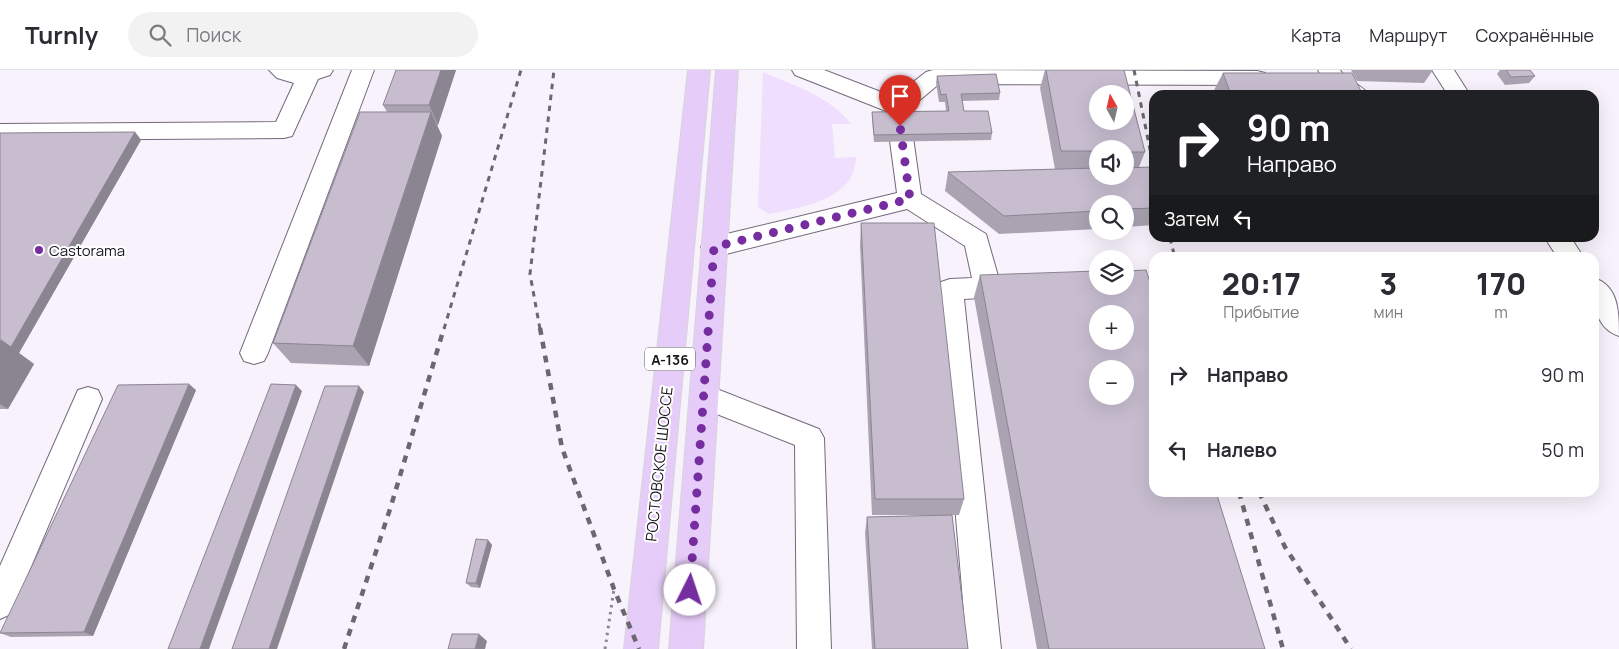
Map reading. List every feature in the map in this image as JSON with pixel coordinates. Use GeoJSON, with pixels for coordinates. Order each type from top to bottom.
{"type":"FeatureCollection","features":[{"type":"Feature","properties":{"kind":"main road","name":"РОСТОВСКОЕ ШОССЕ"},"geometry":{"type":"LineString","coordinates":[[641,649],[699,70]]}},
{"type":"Feature","properties":{"kind":"main road","name":"А-136"},"geometry":{"type":"LineString","coordinates":[[686,649],[727,70]]}},
{"type":"Feature","properties":{"kind":"lane"},"geometry":{"type":"LineString","coordinates":[[280,70],[294,76],[315,72]]}},
{"type":"Feature","properties":{"kind":"lane"},"geometry":{"type":"LineString","coordinates":[[254,353],[363,70]]}},
{"type":"Feature","properties":{"kind":"lane"},"geometry":{"type":"LineString","coordinates":[[803,70],[897,107]]}},
{"type":"Feature","properties":{"kind":"lane"},"geometry":{"type":"LineString","coordinates":[[1442,70],[1456,90]]}},
{"type":"Feature","properties":{"kind":"lane"},"geometry":{"type":"LineString","coordinates":[[0,132],[284,130],[315,72]]}},
{"type":"Feature","properties":{"kind":"lane"},"geometry":{"type":"LineString","coordinates":[[1326,76],[1350,90]]}},
{"type":"Feature","properties":{"kind":"lane"},"geometry":{"type":"LineString","coordinates":[[897,107],[934,77],[1274,78]]}},
{"type":"Feature","properties":{"kind":"lane"},"geometry":{"type":"LineString","coordinates":[[897,107],[910,199]]}},
{"type":"Feature","properties":{"kind":"lane"},"geometry":{"type":"LineString","coordinates":[[714,247],[910,199],[977,241],[987,287]]}},
{"type":"Feature","properties":{"kind":"lane"},"geometry":{"type":"LineString","coordinates":[[984,649],[950,289],[1036,285]]}},
{"type":"Feature","properties":{"kind":"lane"},"geometry":{"type":"LineString","coordinates":[[1599,295],[1619,324]]}},
{"type":"Feature","properties":{"kind":"lane"},"geometry":{"type":"LineString","coordinates":[[704,396],[809,438],[814,649]]}},
{"type":"Feature","properties":{"kind":"lane"},"geometry":{"type":"LineString","coordinates":[[0,603],[88,400]]}},
{"type":"Feature","properties":{"kind":"shaded area"},"geometry":{"type":"Polygon","coordinates":[[[763,72],[811,93],[833,106],[843,115],[851,124],[832,124],[835,158],[856,157],[853,172],[847,183],[837,192],[811,204],[769,214],[758,207],[763,72]]]}},
{"type":"Feature","properties":{"kind":"building"},"geometry":{"type":"Polygon","coordinates":[[[396,70],[441,70],[429,105],[383,105],[396,70]]]}},
{"type":"Feature","properties":{"kind":"building"},"geometry":{"type":"Polygon","coordinates":[[[1046,70],[1124,70],[1128,85],[1089,85],[1089,130],[1134,130],[1134,109],[1145,152],[1134,152],[1134,140],[1089,140],[1089,151],[1061,151],[1046,70]]]}},
{"type":"Feature","properties":{"kind":"building"},"geometry":{"type":"Polygon","coordinates":[[[1506,70],[1530,70],[1535,76],[1511,77],[1506,70]]]}},
{"type":"Feature","properties":{"kind":"building"},"geometry":{"type":"Polygon","coordinates":[[[1223,73],[1352,73],[1360,90],[1229,90],[1223,73]]]}},
{"type":"Feature","properties":{"kind":"building"},"geometry":{"type":"Polygon","coordinates":[[[996,74],[1000,93],[961,94],[964,111],[988,111],[992,133],[874,135],[872,112],[949,111],[946,94],[941,95],[937,76],[996,74]]]}},
{"type":"Feature","properties":{"kind":"building"},"geometry":{"type":"Polygon","coordinates":[[[360,112],[431,112],[353,346],[273,343],[360,112]]]}},
{"type":"Feature","properties":{"kind":"building","name":"Castorama"},"geometry":{"type":"Polygon","coordinates":[[[135,132],[11,347],[0,340],[0,133],[135,132]]]}},
{"type":"Feature","properties":{"kind":"building"},"geometry":{"type":"Polygon","coordinates":[[[1149,167],[1149,208],[1134,209],[1134,195],[1089,195],[1089,211],[1004,216],[948,172],[1089,168],[1089,185],[1134,185],[1134,168],[1149,167]]]}},
{"type":"Feature","properties":{"kind":"building"},"geometry":{"type":"Polygon","coordinates":[[[861,223],[934,223],[964,499],[875,499],[861,223]]]}},
{"type":"Feature","properties":{"kind":"building"},"geometry":{"type":"Polygon","coordinates":[[[1146,270],[1149,279],[1149,497],[1218,497],[1265,649],[1049,649],[980,275],[1089,271],[1089,295],[1134,295],[1134,271],[1146,270]]]}},
{"type":"Feature","properties":{"kind":"building"},"geometry":{"type":"Polygon","coordinates":[[[189,384],[84,632],[0,633],[118,385],[189,384]]]}},
{"type":"Feature","properties":{"kind":"building"},"geometry":{"type":"Polygon","coordinates":[[[271,384],[296,385],[200,649],[168,649],[271,384]]]}},
{"type":"Feature","properties":{"kind":"building"},"geometry":{"type":"Polygon","coordinates":[[[325,386],[359,386],[269,649],[232,649],[325,386]]]}},
{"type":"Feature","properties":{"kind":"building"},"geometry":{"type":"Polygon","coordinates":[[[952,515],[968,649],[875,649],[867,517],[952,515]]]}},
{"type":"Feature","properties":{"kind":"building"},"geometry":{"type":"Polygon","coordinates":[[[476,539],[488,540],[476,583],[466,583],[476,539]]]}},
{"type":"Feature","properties":{"kind":"building"},"geometry":{"type":"Polygon","coordinates":[[[452,634],[479,634],[475,649],[448,649],[452,634]]]}},
{"type":"Feature","properties":{"kind":"railway"},"geometry":{"type":"LineString","coordinates":[[444,329],[521,70]]}},
{"type":"Feature","properties":{"kind":"railway"},"geometry":{"type":"LineString","coordinates":[[540,329],[530,274],[554,70]]}},
{"type":"Feature","properties":{"kind":"railway"},"geometry":{"type":"LineString","coordinates":[[1134,70],[1149,144]]}},
{"type":"Feature","properties":{"kind":"railway"},"geometry":{"type":"LineString","coordinates":[[1171,242],[1174,252]]}},
{"type":"Feature","properties":{"kind":"railway"},"geometry":{"type":"LineString","coordinates":[[344,649],[391,506],[444,328]]}},
{"type":"Feature","properties":{"kind":"railway"},"geometry":{"type":"LineString","coordinates":[[540,328],[562,448],[614,589],[639,649]]}},
{"type":"Feature","properties":{"kind":"railway"},"geometry":{"type":"LineString","coordinates":[[1240,497],[1283,649]]}},
{"type":"Feature","properties":{"kind":"railway"},"geometry":{"type":"LineString","coordinates":[[1261,497],[1285,547],[1351,649]]}},
{"type":"Feature","properties":{"kind":"place","name":"Castorama"},"geometry":{"type":"Point","coordinates":[39,250]}},
{"type":"Feature","properties":{"kind":"route"},"geometry":{"type":"LineString","coordinates":[[690,590],[714,247],[910,199],[900,126]]}}]}
